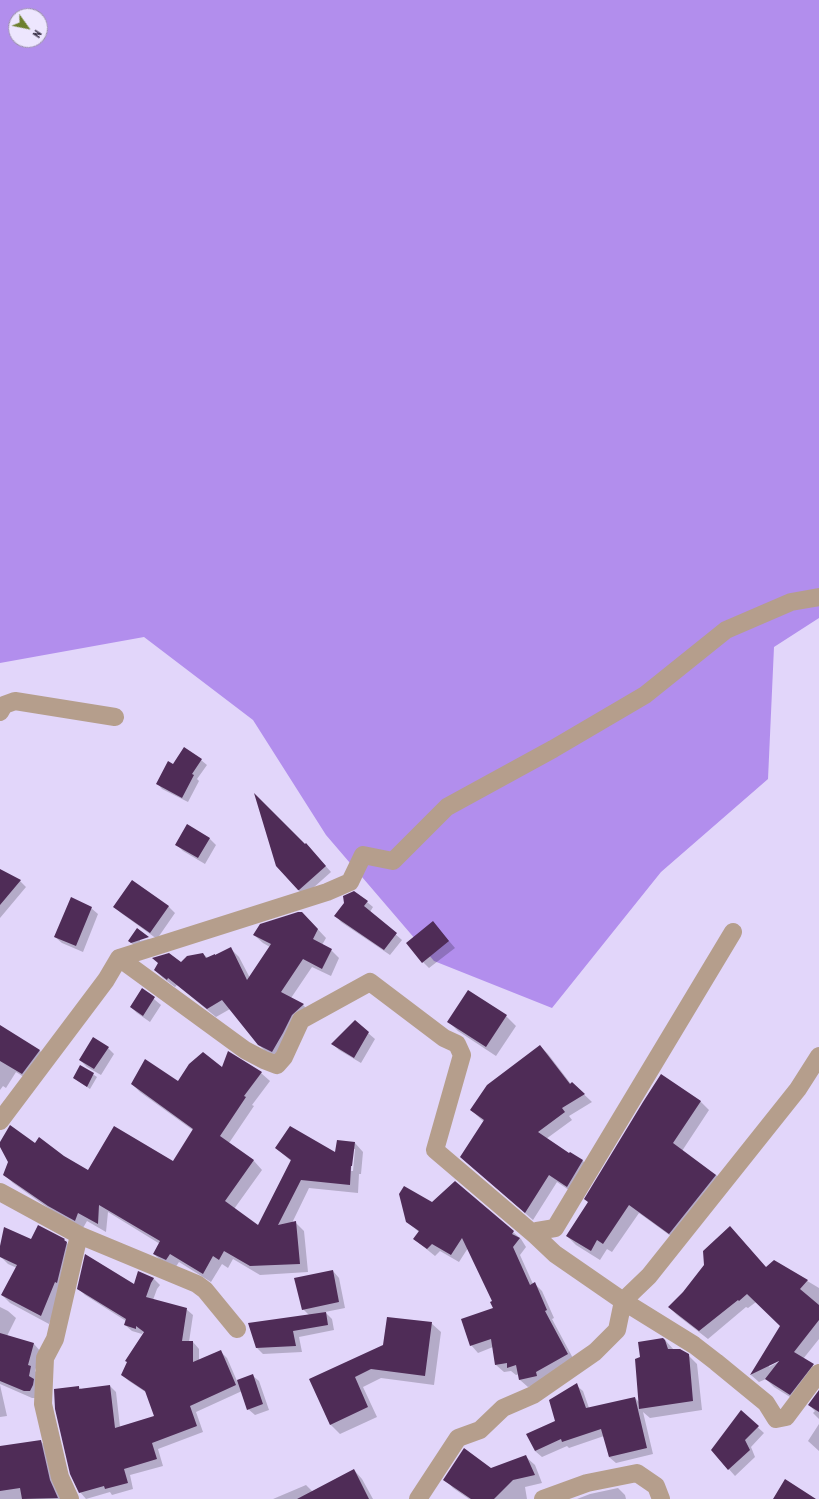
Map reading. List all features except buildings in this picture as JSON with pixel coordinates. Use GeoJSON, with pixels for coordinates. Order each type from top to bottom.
{"type":"FeatureCollection","features":[{"type":"Feature","properties":{"kind":"street"},"geometry":{"type":"LineString","coordinates":[[0,1121],[106,980],[119,958],[326,892],[350,882],[363,855],[393,861],[447,807],[553,749],[645,695],[726,630],[791,602],[819,597]]}},
{"type":"Feature","properties":{"kind":"street"},"geometry":{"type":"LineString","coordinates":[[0,712],[4,705],[16,701],[115,717]]}},
{"type":"Feature","properties":{"kind":"street"},"geometry":{"type":"LineString","coordinates":[[536,1236],[537,1231],[555,1228],[733,932]]}},
{"type":"Feature","properties":{"kind":"street"},"geometry":{"type":"LineString","coordinates":[[119,958],[245,1050],[277,1065],[284,1057],[301,1020],[370,982],[444,1038],[457,1044],[462,1055],[435,1150],[555,1254],[623,1301],[694,1345],[716,1362],[766,1403],[776,1419],[786,1417],[819,1373]]}},
{"type":"Feature","properties":{"kind":"street"},"geometry":{"type":"LineString","coordinates":[[418,1499],[458,1438],[480,1430],[503,1408],[533,1395],[595,1352],[617,1330],[623,1301],[649,1276],[659,1264],[798,1089],[819,1056]]}},
{"type":"Feature","properties":{"kind":"street"},"geometry":{"type":"LineString","coordinates":[[0,1192],[79,1235],[197,1284],[205,1290],[236,1329]]}},
{"type":"Feature","properties":{"kind":"street"},"geometry":{"type":"LineString","coordinates":[[70,1499],[60,1477],[43,1404],[45,1358],[55,1339],[79,1235]]}},
{"type":"Feature","properties":{"kind":"street"},"geometry":{"type":"LineString","coordinates":[[543,1499],[587,1483],[637,1473],[656,1486],[661,1499]]}},
{"type":"Feature","properties":{"kind":"shaded area"},"geometry":{"type":"Polygon","coordinates":[[[0,0],[819,0],[819,618],[774,647],[768,779],[661,872],[552,1008],[434,961],[326,835],[253,720],[144,637],[0,663],[0,0]]]}}]}
